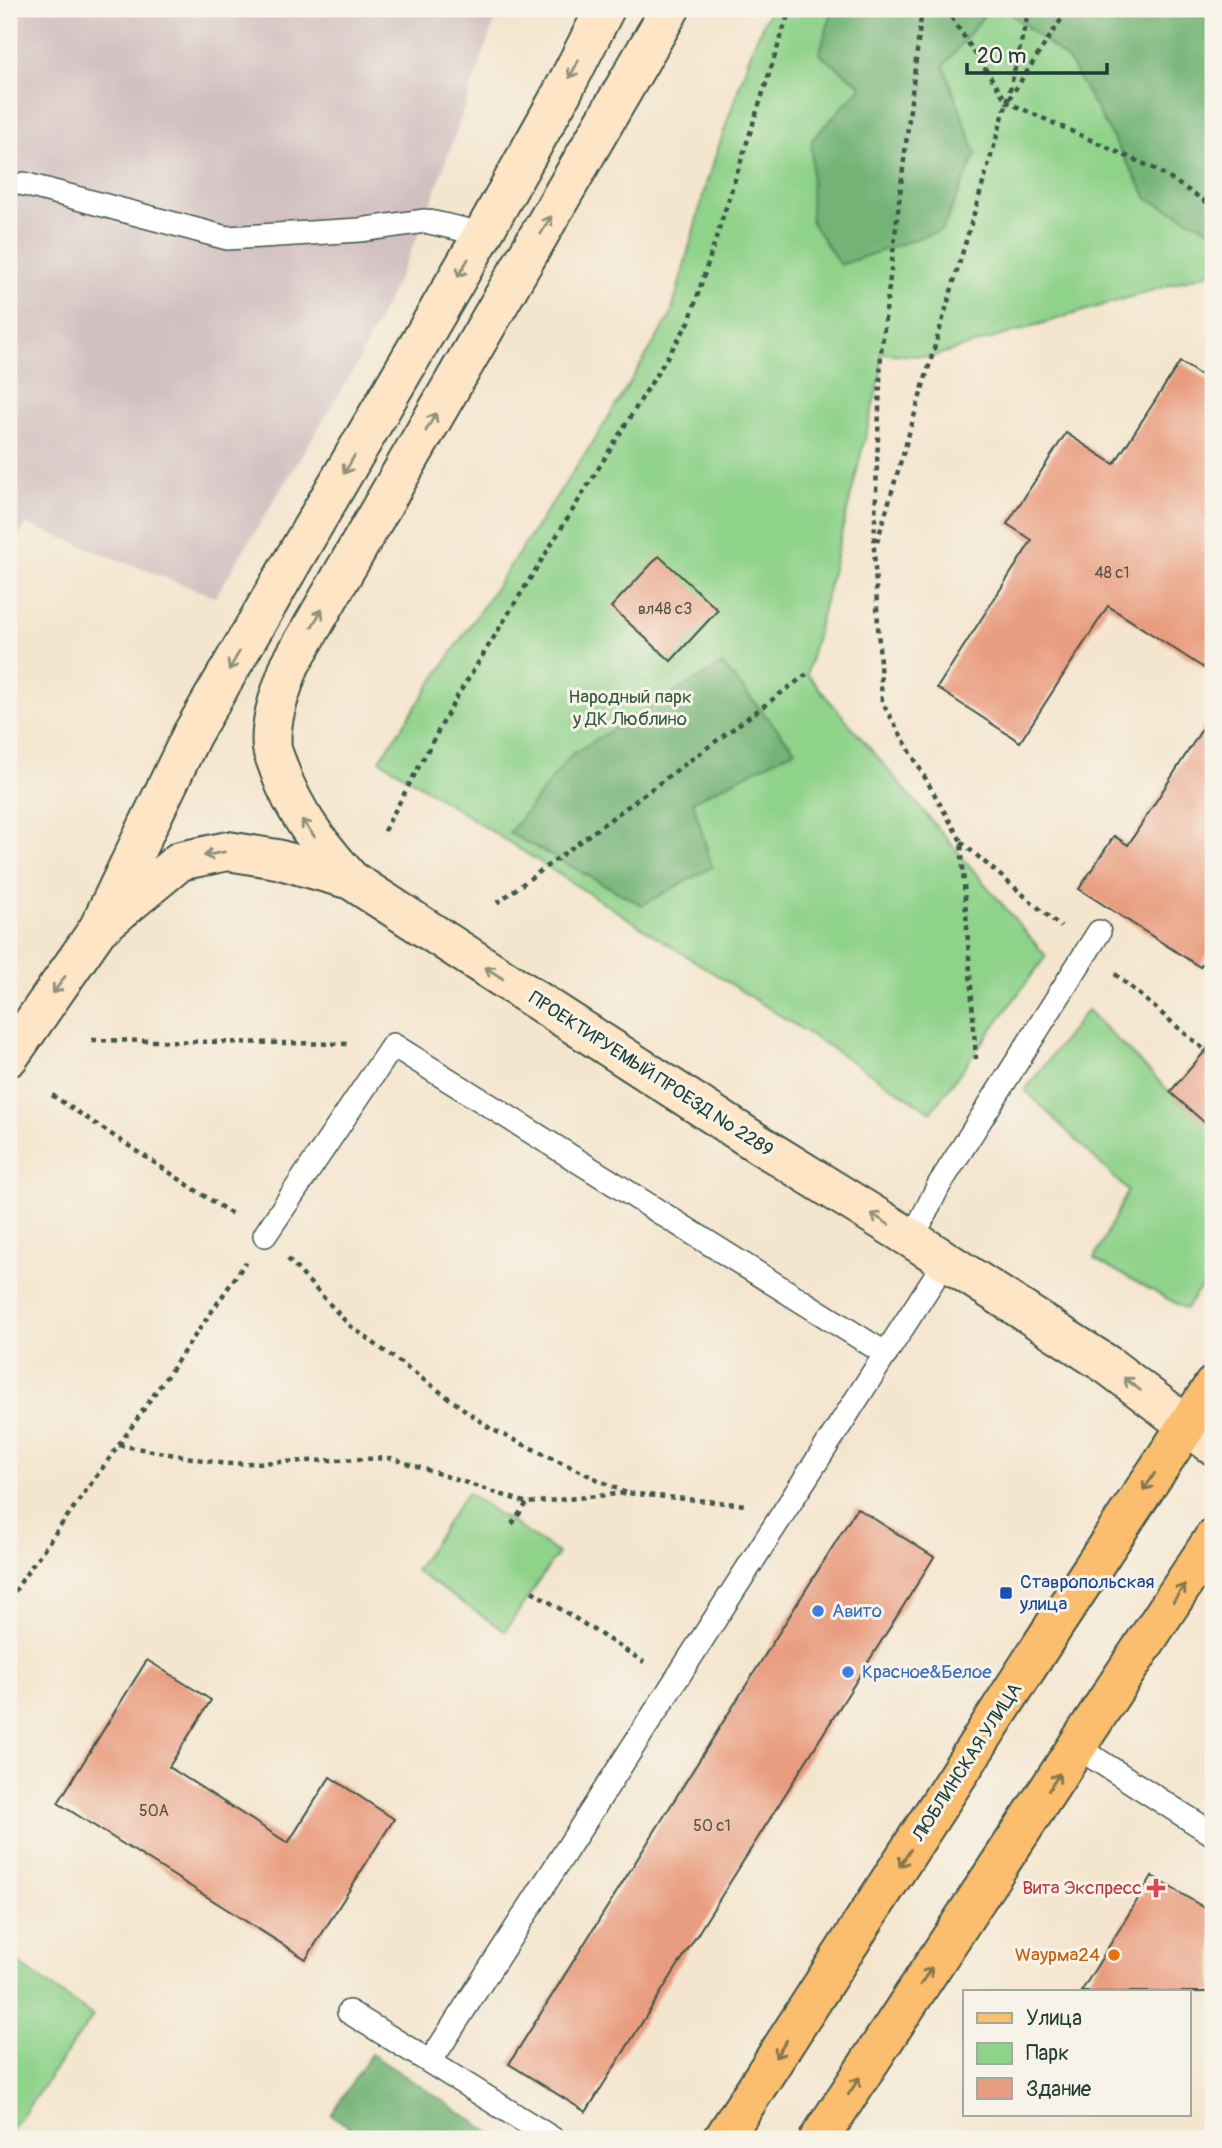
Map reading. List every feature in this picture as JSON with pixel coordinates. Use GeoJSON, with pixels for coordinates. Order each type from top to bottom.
{"type":"FeatureCollection","features":[{"type":"Feature","properties":{"kind":"main road"},"geometry":{"type":"LineString","coordinates":[[9,1057],[98,929],[192,734],[483,234],[563,91],[605,9]]}},
{"type":"Feature","properties":{"kind":"main road"},"geometry":{"type":"LineString","coordinates":[[351,880],[299,816],[284,785],[272,749],[276,704],[290,665],[670,9]]}},
{"type":"Feature","properties":{"kind":"main road","name":"ПРОЕКТИРУЕМЫЙ ПРОЕЗД № 2289"},"geometry":{"type":"LineString","coordinates":[[98,929],[180,861],[228,851],[277,859],[351,880],[757,1143],[1109,1366],[1200,1435]]}},
{"type":"Feature","properties":{"kind":"main road","name":"ЛЮБЛИНСКАЯ УЛИЦА"},"geometry":{"type":"LineString","coordinates":[[723,2139],[1200,1435],[1213,1386]]}},
{"type":"Feature","properties":{"kind":"main road"},"geometry":{"type":"LineString","coordinates":[[819,2139],[1213,1539]]}},
{"type":"Feature","properties":{"kind":"lane"},"geometry":{"type":"LineString","coordinates":[[24,184],[227,238],[360,230],[425,221],[483,234]]}},
{"type":"Feature","properties":{"kind":"lane"},"geometry":{"type":"LineString","coordinates":[[912,1239],[939,1185],[1098,932]]}},
{"type":"Feature","properties":{"kind":"lane"},"geometry":{"type":"LineString","coordinates":[[265,1235],[393,1045],[886,1354]]}},
{"type":"Feature","properties":{"kind":"lane"},"geometry":{"type":"LineString","coordinates":[[430,2062],[946,1261]]}},
{"type":"Feature","properties":{"kind":"lane"},"geometry":{"type":"LineString","coordinates":[[1077,1747],[1213,1834]]}},
{"type":"Feature","properties":{"kind":"lane"},"geometry":{"type":"LineString","coordinates":[[349,2012],[553,2139]]}},
{"type":"Feature","properties":{"kind":"path"},"geometry":{"type":"LineString","coordinates":[[384,831],[455,699],[689,322],[790,9]]}},
{"type":"Feature","properties":{"kind":"path"},"geometry":{"type":"LineString","coordinates":[[922,9],[881,353],[874,550],[882,702],[961,841],[980,1119]]}},
{"type":"Feature","properties":{"kind":"path"},"geometry":{"type":"LineString","coordinates":[[946,9],[1007,102],[1155,169],[1213,205]]}},
{"type":"Feature","properties":{"kind":"path"},"geometry":{"type":"LineString","coordinates":[[874,550],[1007,102],[1030,9]]}},
{"type":"Feature","properties":{"kind":"path"},"geometry":{"type":"LineString","coordinates":[[1007,102],[1068,9]]}},
{"type":"Feature","properties":{"kind":"path"},"geometry":{"type":"LineString","coordinates":[[497,903],[807,674]]}},
{"type":"Feature","properties":{"kind":"path"},"geometry":{"type":"LineString","coordinates":[[92,1040],[393,1045]]}},
{"type":"Feature","properties":{"kind":"path"},"geometry":{"type":"LineString","coordinates":[[51,1095],[265,1235],[349,1325],[491,1429],[626,1493]]}},
{"type":"Feature","properties":{"kind":"path"},"geometry":{"type":"LineString","coordinates":[[9,1600],[265,1235]]}},
{"type":"Feature","properties":{"kind":"path"},"geometry":{"type":"LineString","coordinates":[[119,1445],[225,1464],[391,1458],[527,1503],[626,1493],[786,1509]]}},
{"type":"Feature","properties":{"kind":"path"},"geometry":{"type":"LineString","coordinates":[[512,1524],[527,1503]]}},
{"type":"Feature","properties":{"kind":"path"},"geometry":{"type":"LineString","coordinates":[[532,1591],[675,1682]]}},
{"type":"Feature","properties":{"kind":"shaded area"},"geometry":{"type":"Polygon","coordinates":[[[9,9],[499,9],[425,221],[358,363],[215,597],[26,524],[9,551],[9,9]]]}},
{"type":"Feature","properties":{"kind":"green space","name":"Народный парк у ДК Люблино"},"geometry":{"type":"Polygon","coordinates":[[[770,9],[1213,9],[1213,272],[931,357],[881,353],[881,373],[807,674],[1046,956],[931,1112],[380,760],[597,436],[671,315],[707,181],[753,46],[770,9]]]}},
{"type":"Feature","properties":{"kind":"green space"},"geometry":{"type":"Polygon","coordinates":[[[833,9],[989,9],[944,66],[976,154],[942,230],[840,265],[811,221],[812,140],[862,86],[819,54],[833,9]]]}},
{"type":"Feature","properties":{"kind":"green space"},"geometry":{"type":"Polygon","coordinates":[[[1005,9],[1213,9],[1213,231],[1148,199],[1068,60],[1005,9]]]}},
{"type":"Feature","properties":{"kind":"green space"},"geometry":{"type":"Polygon","coordinates":[[[722,664],[795,750],[693,801],[712,867],[642,905],[509,833],[572,754],[722,664]]]}},
{"type":"Feature","properties":{"kind":"green space"},"geometry":{"type":"Polygon","coordinates":[[[1087,1010],[1170,1092],[1213,1127],[1213,1270],[1186,1309],[1094,1259],[1128,1191],[1025,1090],[1087,1010]]]}},
{"type":"Feature","properties":{"kind":"green space"},"geometry":{"type":"Polygon","coordinates":[[[467,1493],[558,1553],[505,1631],[415,1571],[467,1493]]]}},
{"type":"Feature","properties":{"kind":"green space"},"geometry":{"type":"Polygon","coordinates":[[[19,1964],[93,2016],[9,2134],[9,1978],[19,1964]]]}},
{"type":"Feature","properties":{"kind":"green space"},"geometry":{"type":"Polygon","coordinates":[[[371,2054],[501,2139],[368,2139],[331,2115],[371,2054]]]}},
{"type":"Feature","properties":{"kind":"building"},"geometry":{"type":"Polygon","coordinates":[[[1180,362],[1213,383],[1213,674],[1108,606],[1020,742],[937,688],[1032,540],[1007,524],[1066,433],[1114,464],[1180,362]]]}},
{"type":"Feature","properties":{"kind":"building"},"geometry":{"type":"Polygon","coordinates":[[[659,556],[718,610],[671,661],[611,607],[659,556]]]}},
{"type":"Feature","properties":{"kind":"building"},"geometry":{"type":"Polygon","coordinates":[[[1213,712],[1213,947],[1200,967],[1079,889],[1114,836],[1128,845],[1213,712]]]}},
{"type":"Feature","properties":{"kind":"building"},"geometry":{"type":"Polygon","coordinates":[[[1213,1042],[1213,1130],[1170,1092],[1213,1042]]]}},
{"type":"Feature","properties":{"kind":"building"},"geometry":{"type":"Polygon","coordinates":[[[857,1508],[934,1557],[586,2112],[509,2064],[857,1508]]]}},
{"type":"Feature","properties":{"kind":"building"},"geometry":{"type":"Polygon","coordinates":[[[147,1660],[211,1700],[169,1767],[288,1843],[330,1777],[394,1819],[306,1959],[58,1803],[147,1660]]]}},
{"type":"Feature","properties":{"kind":"building"},"geometry":{"type":"Polygon","coordinates":[[[1152,1876],[1213,1913],[1213,1992],[1082,1990],[1152,1876]]]}},
{"type":"Feature","properties":{"kind":"place","name":"Ставропольская улица"},"geometry":{"type":"Point","coordinates":[1006,1593]}},
{"type":"Feature","properties":{"kind":"place","name":"Авито"},"geometry":{"type":"Point","coordinates":[818,1611]}},
{"type":"Feature","properties":{"kind":"place","name":"Красное&Белое"},"geometry":{"type":"Point","coordinates":[848,1672]}},
{"type":"Feature","properties":{"kind":"place","name":"Вита Экспресс"},"geometry":{"type":"Point","coordinates":[1156,1888]}},
{"type":"Feature","properties":{"kind":"place","name":"Wаурма24"},"geometry":{"type":"Point","coordinates":[1114,1955]}}]}
